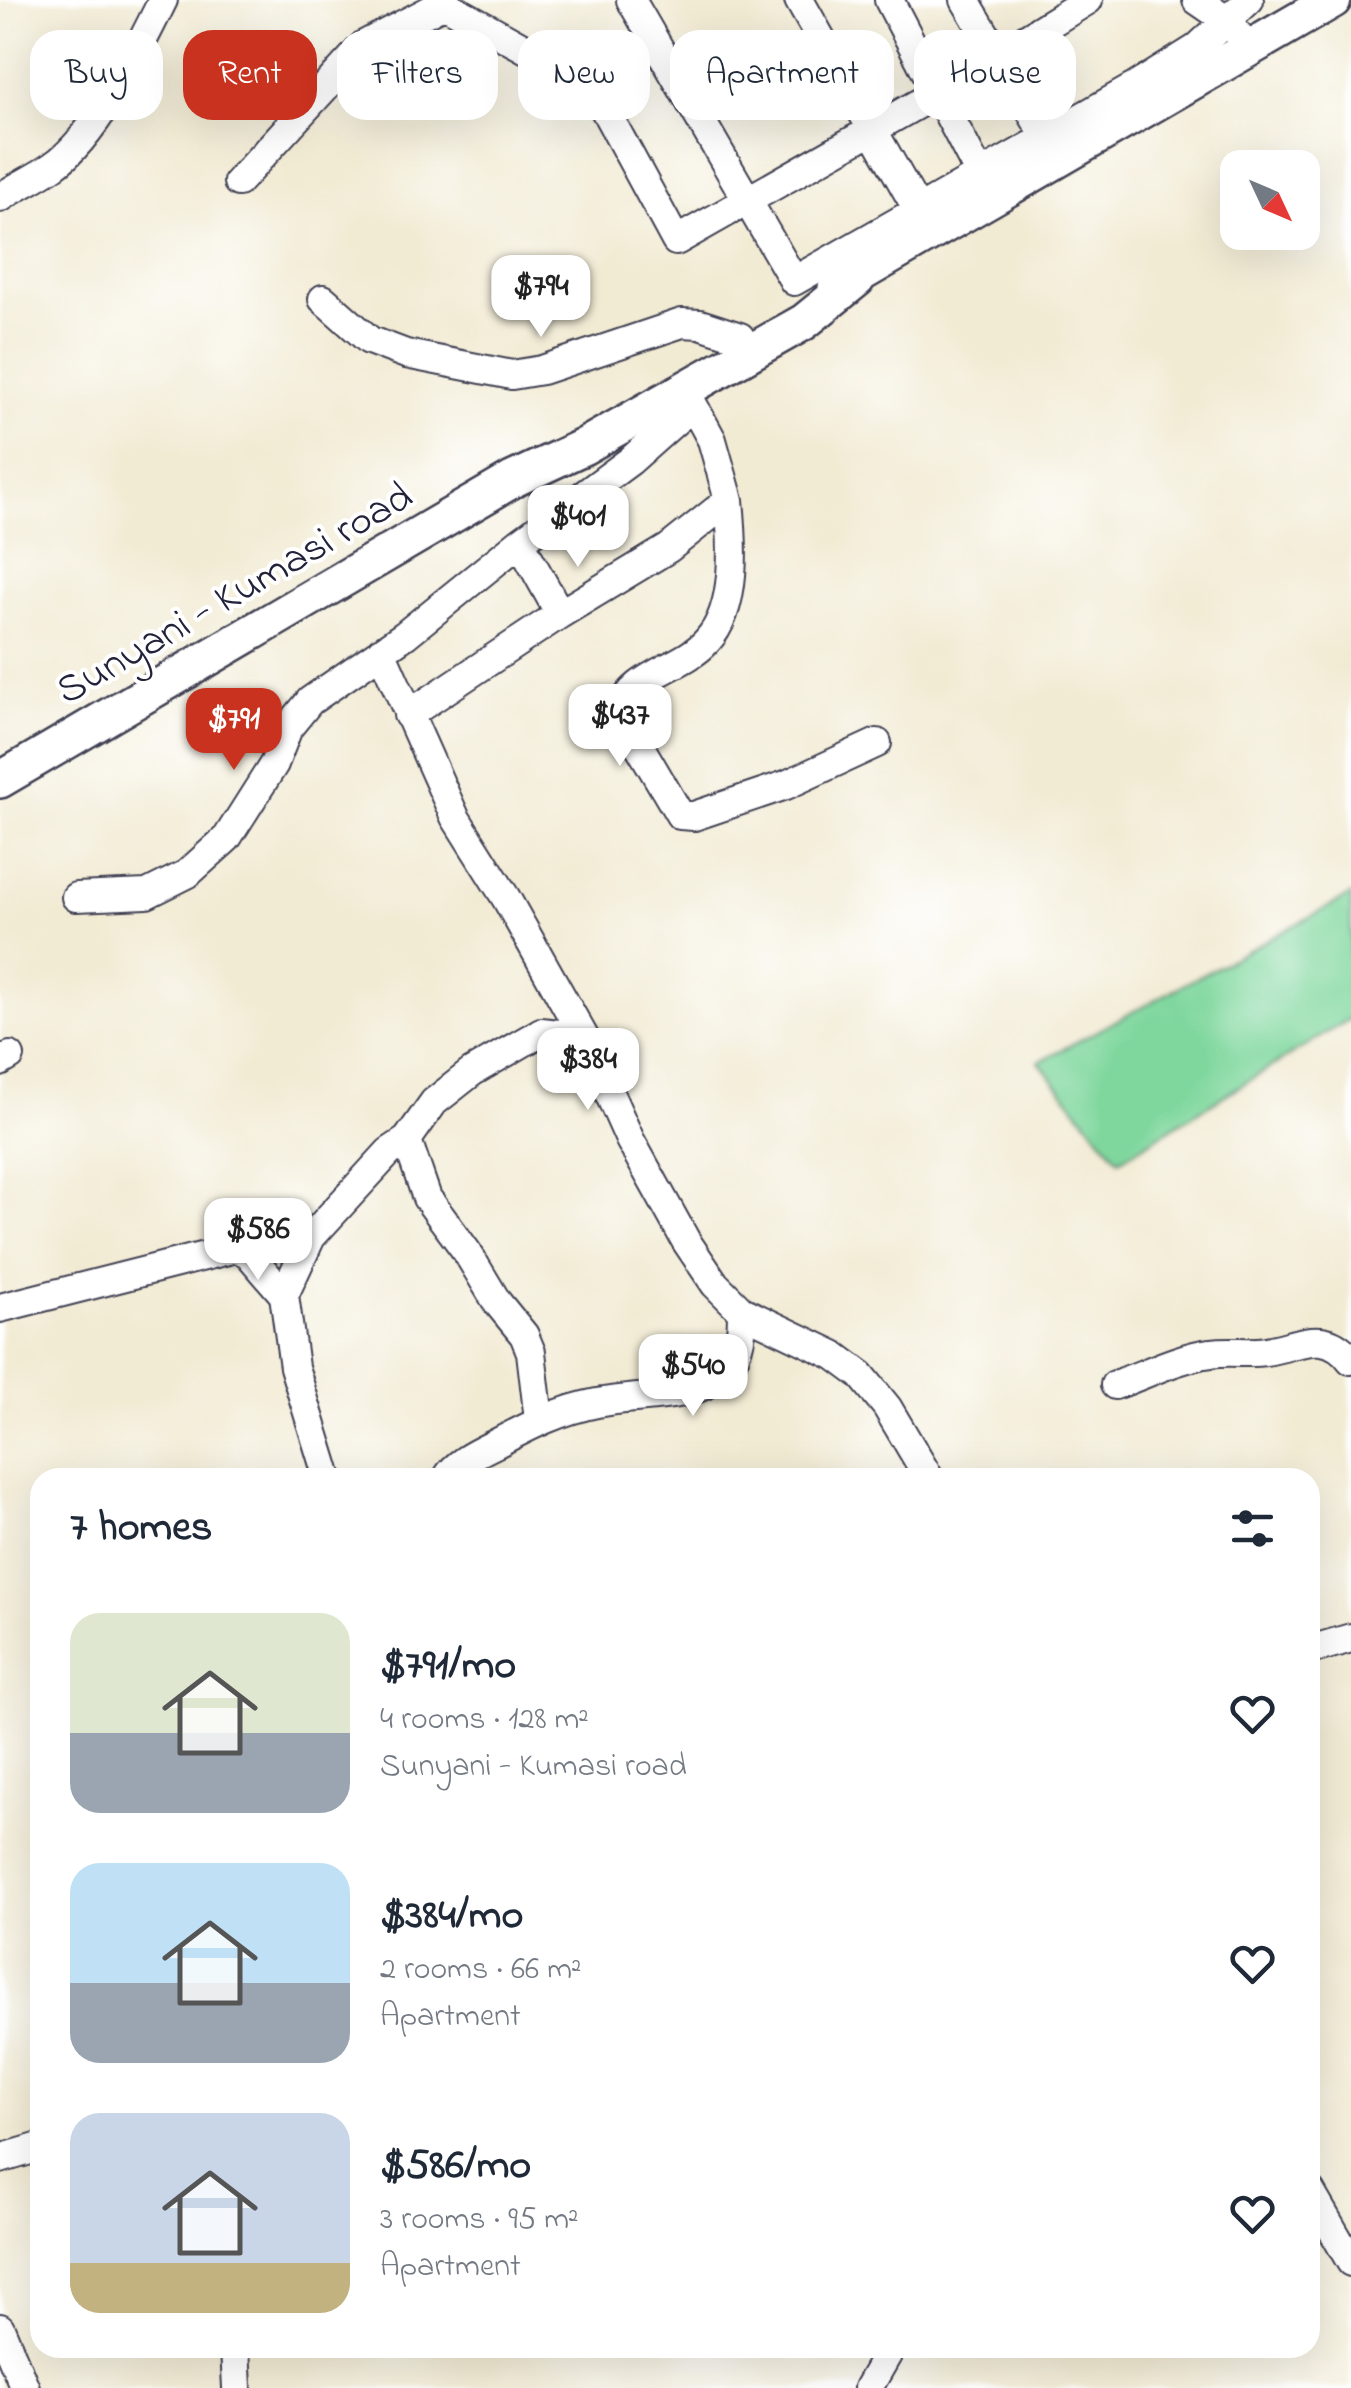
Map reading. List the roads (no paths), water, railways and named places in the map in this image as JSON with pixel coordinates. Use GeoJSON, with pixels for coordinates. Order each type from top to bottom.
{"type":"FeatureCollection","features":[{"type":"Feature","properties":{"kind":"main road"},"geometry":{"type":"LineString","coordinates":[[512,480],[688,397],[804,322],[857,279],[1239,36],[1332,0]]}},
{"type":"Feature","properties":{"kind":"main road"},"geometry":{"type":"LineString","coordinates":[[512,480],[575,430],[795,306],[857,279]]}},
{"type":"Feature","properties":{"kind":"main road","name":"Sunyani - Kumasi road"},"geometry":{"type":"LineString","coordinates":[[0,780],[512,480]]}},
{"type":"Feature","properties":{"kind":"street"},"geometry":{"type":"LineString","coordinates":[[3,192],[56,165],[92,124],[126,74],[163,0]]}},
{"type":"Feature","properties":{"kind":"street"},"geometry":{"type":"LineString","coordinates":[[631,0],[794,280],[1198,48],[1239,36]]}},
{"type":"Feature","properties":{"kind":"street"},"geometry":{"type":"LineString","coordinates":[[799,0],[918,210]]}},
{"type":"Feature","properties":{"kind":"street"},"geometry":{"type":"LineString","coordinates":[[889,0],[914,48]]}},
{"type":"Feature","properties":{"kind":"street"},"geometry":{"type":"LineString","coordinates":[[964,0],[981,30]]}},
{"type":"Feature","properties":{"kind":"street"},"geometry":{"type":"LineString","coordinates":[[1039,30],[1088,0]]}},
{"type":"Feature","properties":{"kind":"street"},"geometry":{"type":"LineString","coordinates":[[1197,0],[1239,36]]}},
{"type":"Feature","properties":{"kind":"street"},"geometry":{"type":"LineString","coordinates":[[1239,36],[1249,0]]}},
{"type":"Feature","properties":{"kind":"street"},"geometry":{"type":"LineString","coordinates":[[238,182],[364,44],[441,2],[546,60],[599,98],[676,241],[914,105]]}},
{"type":"Feature","properties":{"kind":"street"},"geometry":{"type":"LineString","coordinates":[[952,120],[980,174]]}},
{"type":"Feature","properties":{"kind":"street"},"geometry":{"type":"LineString","coordinates":[[1036,120],[1046,137]]}},
{"type":"Feature","properties":{"kind":"street"},"geometry":{"type":"LineString","coordinates":[[323,298],[369,340],[406,354],[512,375],[542,370],[682,323],[700,324],[740,337]]}},
{"type":"Feature","properties":{"kind":"street"},"geometry":{"type":"LineString","coordinates":[[76,897],[148,894],[188,874],[227,838],[274,764],[288,728],[310,701],[630,461],[688,397],[712,440],[729,500],[735,560],[718,625],[706,643],[633,689],[623,700],[620,713],[680,815],[694,816],[786,785],[877,743]]}},
{"type":"Feature","properties":{"kind":"street"},"geometry":{"type":"LineString","coordinates":[[408,714],[669,548],[729,500]]}},
{"type":"Feature","properties":{"kind":"street"},"geometry":{"type":"LineString","coordinates":[[520,542],[560,614]]}},
{"type":"Feature","properties":{"kind":"street"},"geometry":{"type":"LineString","coordinates":[[381,651],[455,817],[584,1036],[630,1140],[686,1242],[714,1284],[742,1311],[834,1355],[861,1375],[887,1407],[923,1468]]}},
{"type":"Feature","properties":{"kind":"street"},"geometry":{"type":"LineString","coordinates":[[284,1296],[312,1237],[389,1152],[407,1140],[434,1102],[472,1072],[541,1032],[584,1036]]}},
{"type":"Feature","properties":{"kind":"street"},"geometry":{"type":"LineString","coordinates":[[407,1140],[428,1198],[524,1336],[531,1352],[539,1420]]}},
{"type":"Feature","properties":{"kind":"street"},"geometry":{"type":"LineString","coordinates":[[0,1308],[236,1248],[248,1253],[284,1296],[294,1367],[325,1468]]}},
{"type":"Feature","properties":{"kind":"street"},"geometry":{"type":"LineString","coordinates":[[454,1468],[539,1420],[581,1406],[676,1394],[708,1384],[736,1359],[741,1344],[742,1311]]}},
{"type":"Feature","properties":{"kind":"street"},"geometry":{"type":"LineString","coordinates":[[1115,1385],[1207,1353],[1262,1352],[1314,1340],[1341,1348],[1351,1360]]}},
{"type":"Feature","properties":{"kind":"street"},"geometry":{"type":"LineString","coordinates":[[1320,1647],[1351,1638]]}},
{"type":"Feature","properties":{"kind":"street"},"geometry":{"type":"LineString","coordinates":[[0,2159],[30,2150]]}},
{"type":"Feature","properties":{"kind":"street"},"geometry":{"type":"LineString","coordinates":[[1320,2208],[1351,2262]]}},
{"type":"Feature","properties":{"kind":"street"},"geometry":{"type":"LineString","coordinates":[[0,2328],[24,2388]]}},
{"type":"Feature","properties":{"kind":"street"},"geometry":{"type":"LineString","coordinates":[[235,2358],[237,2388]]}},
{"type":"Feature","properties":{"kind":"street"},"geometry":{"type":"LineString","coordinates":[[868,2388],[885,2358]]}}]}
